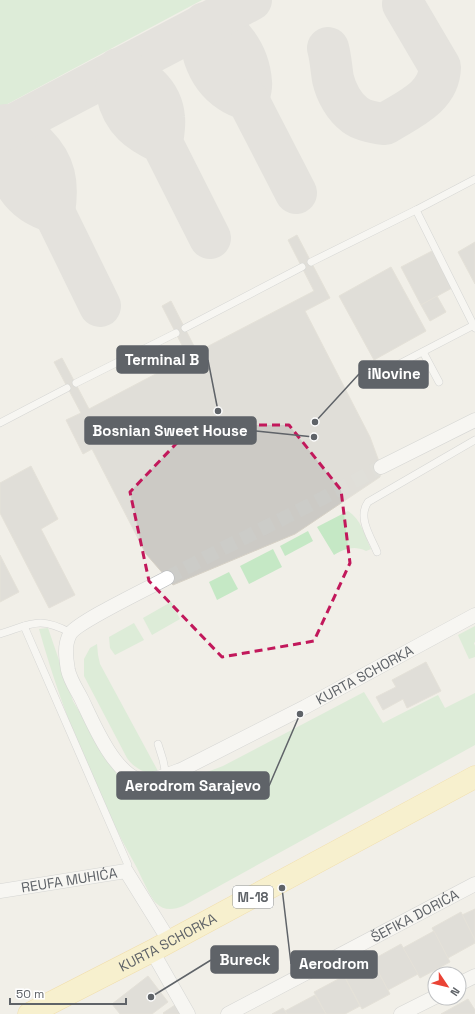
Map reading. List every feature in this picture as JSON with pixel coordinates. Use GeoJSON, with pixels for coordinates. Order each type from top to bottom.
{"type":"FeatureCollection","features":[{"type":"Feature","properties":{"kind":"main road","name":"KURTA SCHORKA"},"geometry":{"type":"LineString","coordinates":[[29,1014],[161,946],[475,778]]}},
{"type":"Feature","properties":{"kind":"street"},"geometry":{"type":"LineString","coordinates":[[381,467],[475,420]]}},
{"type":"Feature","properties":{"kind":"street"},"geometry":{"type":"LineString","coordinates":[[71,633],[85,622],[167,578]]}},
{"type":"Feature","properties":{"kind":"street","name":"KURTA SCHORKA"},"geometry":{"type":"LineString","coordinates":[[71,633],[66,646],[68,671],[96,728],[115,760],[129,775],[141,780],[166,775],[183,769],[475,616]]}},
{"type":"Feature","properties":{"kind":"street","name":"REUFA MUHIĆA"},"geometry":{"type":"LineString","coordinates":[[0,891],[126,871],[161,946],[188,1014]]}},
{"type":"Feature","properties":{"kind":"street","name":"ŠEFIKA DORIĆA"},"geometry":{"type":"LineString","coordinates":[[228,1014],[475,884]]}},
{"type":"Feature","properties":{"kind":"street"},"geometry":{"type":"LineString","coordinates":[[401,1014],[427,1000]]}},
{"type":"Feature","properties":{"kind":"lane"},"geometry":{"type":"LineString","coordinates":[[311,262],[475,179]]}},
{"type":"Feature","properties":{"kind":"lane"},"geometry":{"type":"LineString","coordinates":[[380,374],[474,326],[416,210]]}},
{"type":"Feature","properties":{"kind":"lane"},"geometry":{"type":"LineString","coordinates":[[185,328],[302,267]]}},
{"type":"Feature","properties":{"kind":"lane"},"geometry":{"type":"LineString","coordinates":[[76,384],[176,333]]}},
{"type":"Feature","properties":{"kind":"lane"},"geometry":{"type":"LineString","coordinates":[[423,352],[440,382]]}},
{"type":"Feature","properties":{"kind":"lane"},"geometry":{"type":"LineString","coordinates":[[0,422],[67,388]]}},
{"type":"Feature","properties":{"kind":"lane"},"geometry":{"type":"LineString","coordinates":[[377,552],[363,519],[364,511],[368,502],[475,440]]}},
{"type":"Feature","properties":{"kind":"lane"},"geometry":{"type":"LineString","coordinates":[[0,634],[34,622],[48,623],[71,633]]}},
{"type":"Feature","properties":{"kind":"lane"},"geometry":{"type":"LineString","coordinates":[[24,626],[128,865],[126,871]]}},
{"type":"Feature","properties":{"kind":"lane"},"geometry":{"type":"LineString","coordinates":[[158,744],[166,775]]}},
{"type":"Feature","properties":{"kind":"highlighted area"},"geometry":{"type":"Polygon","coordinates":[[[194,425],[289,425],[341,490],[350,563],[314,641],[222,657],[149,581],[130,492],[194,425]]]}},
{"type":"Feature","properties":{"kind":"green space"},"geometry":{"type":"Polygon","coordinates":[[[0,0],[202,0],[0,108],[0,0]]]}},
{"type":"Feature","properties":{"kind":"green space"},"geometry":{"type":"Polygon","coordinates":[[[348,511],[356,518],[365,533],[371,549],[366,551],[357,548],[349,548],[334,555],[317,527],[348,511]]]}},
{"type":"Feature","properties":{"kind":"green space"},"geometry":{"type":"Polygon","coordinates":[[[308,531],[313,541],[285,556],[280,546],[308,531]]]}},
{"type":"Feature","properties":{"kind":"green space"},"geometry":{"type":"Polygon","coordinates":[[[273,549],[282,567],[249,584],[240,566],[273,549]]]}},
{"type":"Feature","properties":{"kind":"green space"},"geometry":{"type":"Polygon","coordinates":[[[229,572],[238,589],[217,600],[209,582],[229,572]]]}},
{"type":"Feature","properties":{"kind":"green space"},"geometry":{"type":"Polygon","coordinates":[[[171,602],[180,619],[152,635],[143,618],[171,602]]]}},
{"type":"Feature","properties":{"kind":"green space"},"geometry":{"type":"Polygon","coordinates":[[[134,623],[144,640],[115,655],[110,648],[109,637],[134,623]]]}},
{"type":"Feature","properties":{"kind":"green space"},"geometry":{"type":"Polygon","coordinates":[[[475,626],[475,657],[469,659],[458,635],[475,626]]]}},
{"type":"Feature","properties":{"kind":"green space"},"geometry":{"type":"Polygon","coordinates":[[[48,628],[73,701],[118,776],[132,786],[148,791],[162,789],[223,766],[364,692],[383,723],[438,695],[445,708],[475,693],[475,745],[183,906],[165,909],[156,903],[148,891],[107,811],[81,751],[58,690],[39,629],[48,628]]]}},
{"type":"Feature","properties":{"kind":"green space"},"geometry":{"type":"Polygon","coordinates":[[[97,644],[100,664],[159,773],[145,772],[133,765],[127,758],[84,676],[84,659],[90,648],[97,644]]]}},
{"type":"Feature","properties":{"kind":"building"},"geometry":{"type":"Polygon","coordinates":[[[297,235],[330,298],[305,311],[370,437],[381,467],[380,477],[295,534],[173,585],[146,554],[92,449],[83,454],[66,420],[81,413],[54,362],[62,358],[89,409],[188,357],[162,306],[171,301],[197,352],[314,291],[288,240],[297,235]]]}},
{"type":"Feature","properties":{"kind":"building"},"geometry":{"type":"Polygon","coordinates":[[[475,242],[475,284],[458,252],[475,242]]]}},
{"type":"Feature","properties":{"kind":"building"},"geometry":{"type":"Polygon","coordinates":[[[432,251],[452,288],[421,305],[401,267],[432,251]]]}},
{"type":"Feature","properties":{"kind":"building"},"geometry":{"type":"Polygon","coordinates":[[[391,267],[426,331],[374,360],[339,296],[391,267]]]}},
{"type":"Feature","properties":{"kind":"building"},"geometry":{"type":"Polygon","coordinates":[[[437,296],[446,312],[430,321],[421,305],[437,296]]]}},
{"type":"Feature","properties":{"kind":"building"},"geometry":{"type":"Polygon","coordinates":[[[31,466],[58,519],[41,529],[75,595],[49,608],[0,513],[0,483],[31,466]]]}},
{"type":"Feature","properties":{"kind":"building"},"geometry":{"type":"Polygon","coordinates":[[[0,555],[19,592],[0,602],[0,555]]]}},
{"type":"Feature","properties":{"kind":"building"},"geometry":{"type":"Polygon","coordinates":[[[426,662],[441,691],[407,708],[403,699],[383,710],[376,697],[396,687],[392,680],[426,662]]]}},
{"type":"Feature","properties":{"kind":"building"},"geometry":{"type":"Polygon","coordinates":[[[475,909],[475,940],[462,915],[475,909]]]}},
{"type":"Feature","properties":{"kind":"building"},"geometry":{"type":"Polygon","coordinates":[[[461,912],[475,940],[475,943],[448,958],[432,928],[461,912]]]}},
{"type":"Feature","properties":{"kind":"building"},"geometry":{"type":"Polygon","coordinates":[[[434,931],[450,962],[442,966],[427,966],[427,974],[420,978],[403,948],[434,931]]]}},
{"type":"Feature","properties":{"kind":"building"},"geometry":{"type":"Polygon","coordinates":[[[401,944],[418,974],[388,990],[372,960],[401,944]]]}},
{"type":"Feature","properties":{"kind":"building"},"geometry":{"type":"Polygon","coordinates":[[[374,964],[390,994],[362,1009],[346,979],[374,964]]]}},
{"type":"Feature","properties":{"kind":"building"},"geometry":{"type":"Polygon","coordinates":[[[148,976],[168,1002],[152,1014],[120,1014],[112,1004],[148,976]]]}},
{"type":"Feature","properties":{"kind":"building"},"geometry":{"type":"Polygon","coordinates":[[[344,976],[360,1006],[345,1014],[326,1014],[314,992],[344,976]]]}},
{"type":"Feature","properties":{"kind":"building"},"geometry":{"type":"Polygon","coordinates":[[[315,995],[326,1014],[287,1014],[285,1011],[315,995]]]}},
{"type":"Feature","properties":{"kind":"building"},"geometry":{"type":"Polygon","coordinates":[[[467,1000],[475,1010],[475,1014],[441,1014],[455,1006],[467,1006],[467,1000]]]}},
{"type":"Feature","properties":{"kind":"building"},"geometry":{"type":"Polygon","coordinates":[[[175,1005],[181,1014],[163,1013],[175,1005]]]}},
{"type":"Feature","properties":{"kind":"building"},"geometry":{"type":"Polygon","coordinates":[[[283,1008],[287,1014],[272,1014],[283,1008]]]}},
{"type":"Feature","properties":{"kind":"taxiway"},"geometry":{"type":"LineString","coordinates":[[0,132],[251,0]]}},
{"type":"Feature","properties":{"kind":"taxiway"},"geometry":{"type":"LineString","coordinates":[[328,48],[334,84],[344,104],[351,112],[362,119],[385,124],[412,108],[428,95],[438,78],[440,67],[403,4]]}},
{"type":"Feature","properties":{"kind":"taxiway"},"geometry":{"type":"LineString","coordinates":[[205,23],[223,30],[231,37],[243,53],[250,72],[251,89],[248,100],[225,88],[212,73],[203,53],[202,33],[205,23]]}},
{"type":"Feature","properties":{"kind":"taxiway"},"geometry":{"type":"LineString","coordinates":[[162,143],[139,130],[123,112],[117,94],[118,69],[135,76],[149,86],[159,100],[164,121],[162,143],[210,238]]}},
{"type":"Feature","properties":{"kind":"taxiway"},"geometry":{"type":"LineString","coordinates":[[248,100],[296,193]]}},
{"type":"Feature","properties":{"kind":"taxiway"},"geometry":{"type":"LineString","coordinates":[[6,125],[29,138],[36,144],[47,159],[55,180],[56,194],[54,212],[40,207],[29,199],[20,190],[13,179],[5,154],[6,125]]}},
{"type":"Feature","properties":{"kind":"taxiway"},"geometry":{"type":"LineString","coordinates":[[54,212],[100,306]]}},
{"type":"Feature","properties":{"kind":"tunnel"},"geometry":{"type":"LineString","coordinates":[[167,578],[381,467]]}},
{"type":"Feature","properties":{"kind":"place","name":"Terminal B"},"geometry":{"type":"Point","coordinates":[218,411]}},
{"type":"Feature","properties":{"kind":"place","name":"iNovine"},"geometry":{"type":"Point","coordinates":[315,422]}},
{"type":"Feature","properties":{"kind":"place","name":"Bosnian Sweet House"},"geometry":{"type":"Point","coordinates":[314,437]}},
{"type":"Feature","properties":{"kind":"place","name":"Aerodrom Sarajevo"},"geometry":{"type":"Point","coordinates":[300,714]}},
{"type":"Feature","properties":{"kind":"place","name":"Aerodrom"},"geometry":{"type":"Point","coordinates":[282,888]}},
{"type":"Feature","properties":{"kind":"place","name":"Bureck"},"geometry":{"type":"Point","coordinates":[151,997]}}]}
